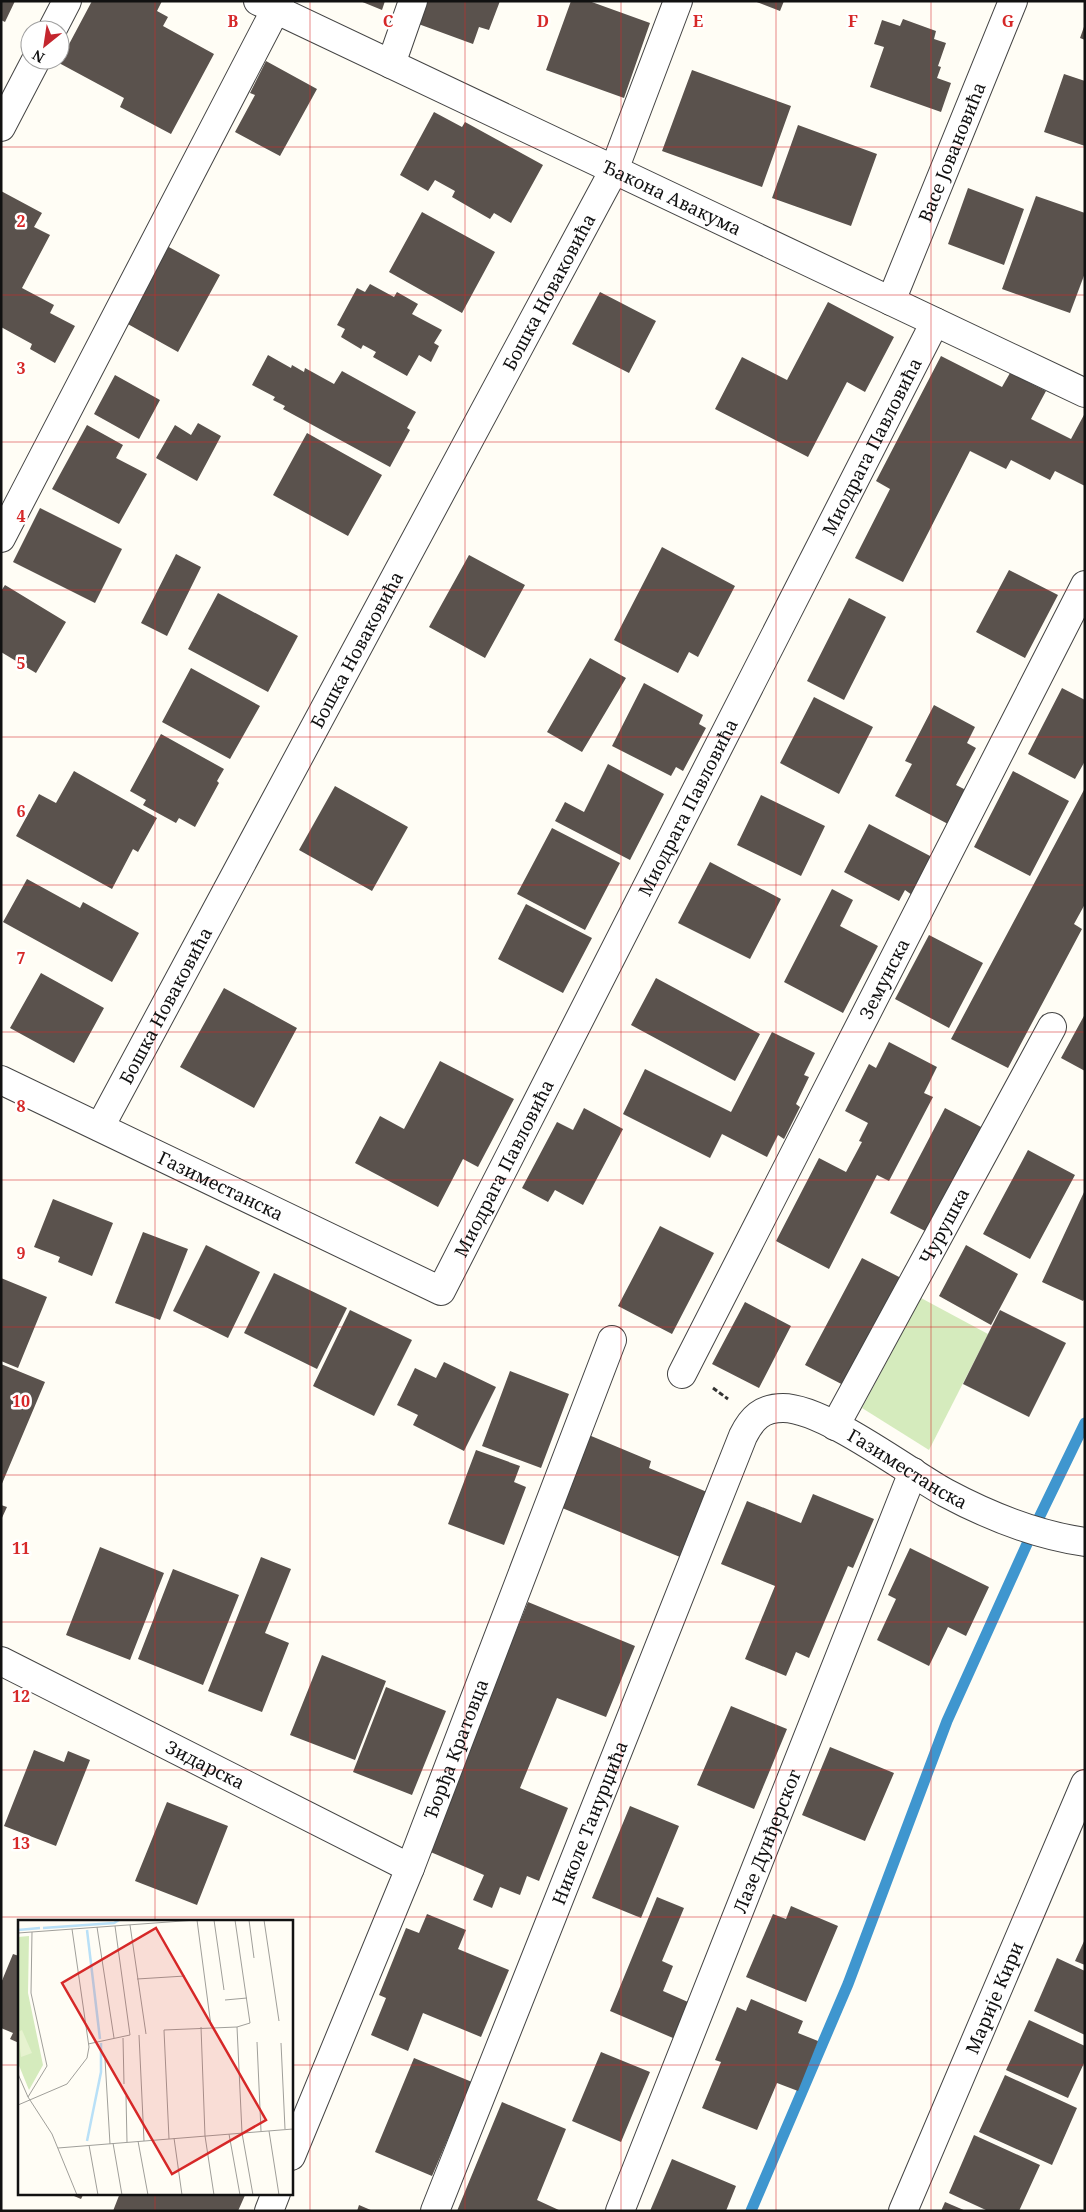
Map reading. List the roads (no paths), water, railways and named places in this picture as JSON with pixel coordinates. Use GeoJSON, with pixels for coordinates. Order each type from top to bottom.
{"type":"FeatureCollection","features":[{"type":"Feature","properties":{"kind":"street"},"geometry":{"type":"LineString","coordinates":[[57,20],[67,1]]}},
{"type":"Feature","properties":{"kind":"street"},"geometry":{"type":"LineString","coordinates":[[391,64],[413,1]]}},
{"type":"Feature","properties":{"kind":"street","name":"Бошка Новаковића"},"geometry":{"type":"LineString","coordinates":[[100,1127],[614,170],[678,1]]}},
{"type":"Feature","properties":{"kind":"street","name":"Васе Јовановића"},"geometry":{"type":"LineString","coordinates":[[891,301],[1013,1]]}},
{"type":"Feature","properties":{"kind":"street"},"geometry":{"type":"LineString","coordinates":[[1,538],[271,4]]}},
{"type":"Feature","properties":{"kind":"street","name":"Ђакона Авакума"},"geometry":{"type":"LineString","coordinates":[[271,4],[391,64],[1085,393]]}},
{"type":"Feature","properties":{"kind":"street"},"geometry":{"type":"LineString","coordinates":[[1,127],[31,70]]}},
{"type":"Feature","properties":{"kind":"street","name":"Миодрага Павловића"},"geometry":{"type":"LineString","coordinates":[[441,1291],[935,322]]}},
{"type":"Feature","properties":{"kind":"street","name":"Земунска"},"geometry":{"type":"LineString","coordinates":[[682,1374],[1085,585]]}},
{"type":"Feature","properties":{"kind":"street","name":"Чурушка"},"geometry":{"type":"LineString","coordinates":[[835,1426],[1052,1027]]}},
{"type":"Feature","properties":{"kind":"street","name":"Газиместанска"},"geometry":{"type":"LineString","coordinates":[[4,1091],[100,1127],[441,1291]]}},
{"type":"Feature","properties":{"kind":"street","name":"Ђорђа Кратовца"},"geometry":{"type":"LineString","coordinates":[[292,2154],[410,1868],[612,1340]]}},
{"type":"Feature","properties":{"kind":"street","name":"Газиместанска"},"geometry":{"type":"LineString","coordinates":[[743,1436],[757,1415],[766,1409],[784,1408],[807,1412],[835,1426],[946,1493],[997,1517],[1072,1540]]}},
{"type":"Feature","properties":{"kind":"street","name":"Николе Танурџића"},"geometry":{"type":"LineString","coordinates":[[434,2211],[743,1436]]}},
{"type":"Feature","properties":{"kind":"street","name":"Лазе Дунђерског"},"geometry":{"type":"LineString","coordinates":[[620,2211],[913,1472]]}},
{"type":"Feature","properties":{"kind":"street","name":"Зидарска"},"geometry":{"type":"LineString","coordinates":[[1,1661],[410,1868]]}},
{"type":"Feature","properties":{"kind":"street","name":"Марије Кири"},"geometry":{"type":"LineString","coordinates":[[903,2211],[1085,1784]]}},
{"type":"Feature","properties":{"kind":"street"},"geometry":{"type":"LineString","coordinates":[[269,2211],[276,2194]]}},
{"type":"Feature","properties":{"kind":"waterway"},"geometry":{"type":"LineString","coordinates":[[751,2211],[848,1984],[947,1721],[1036,1524],[1085,1423]]}}]}
